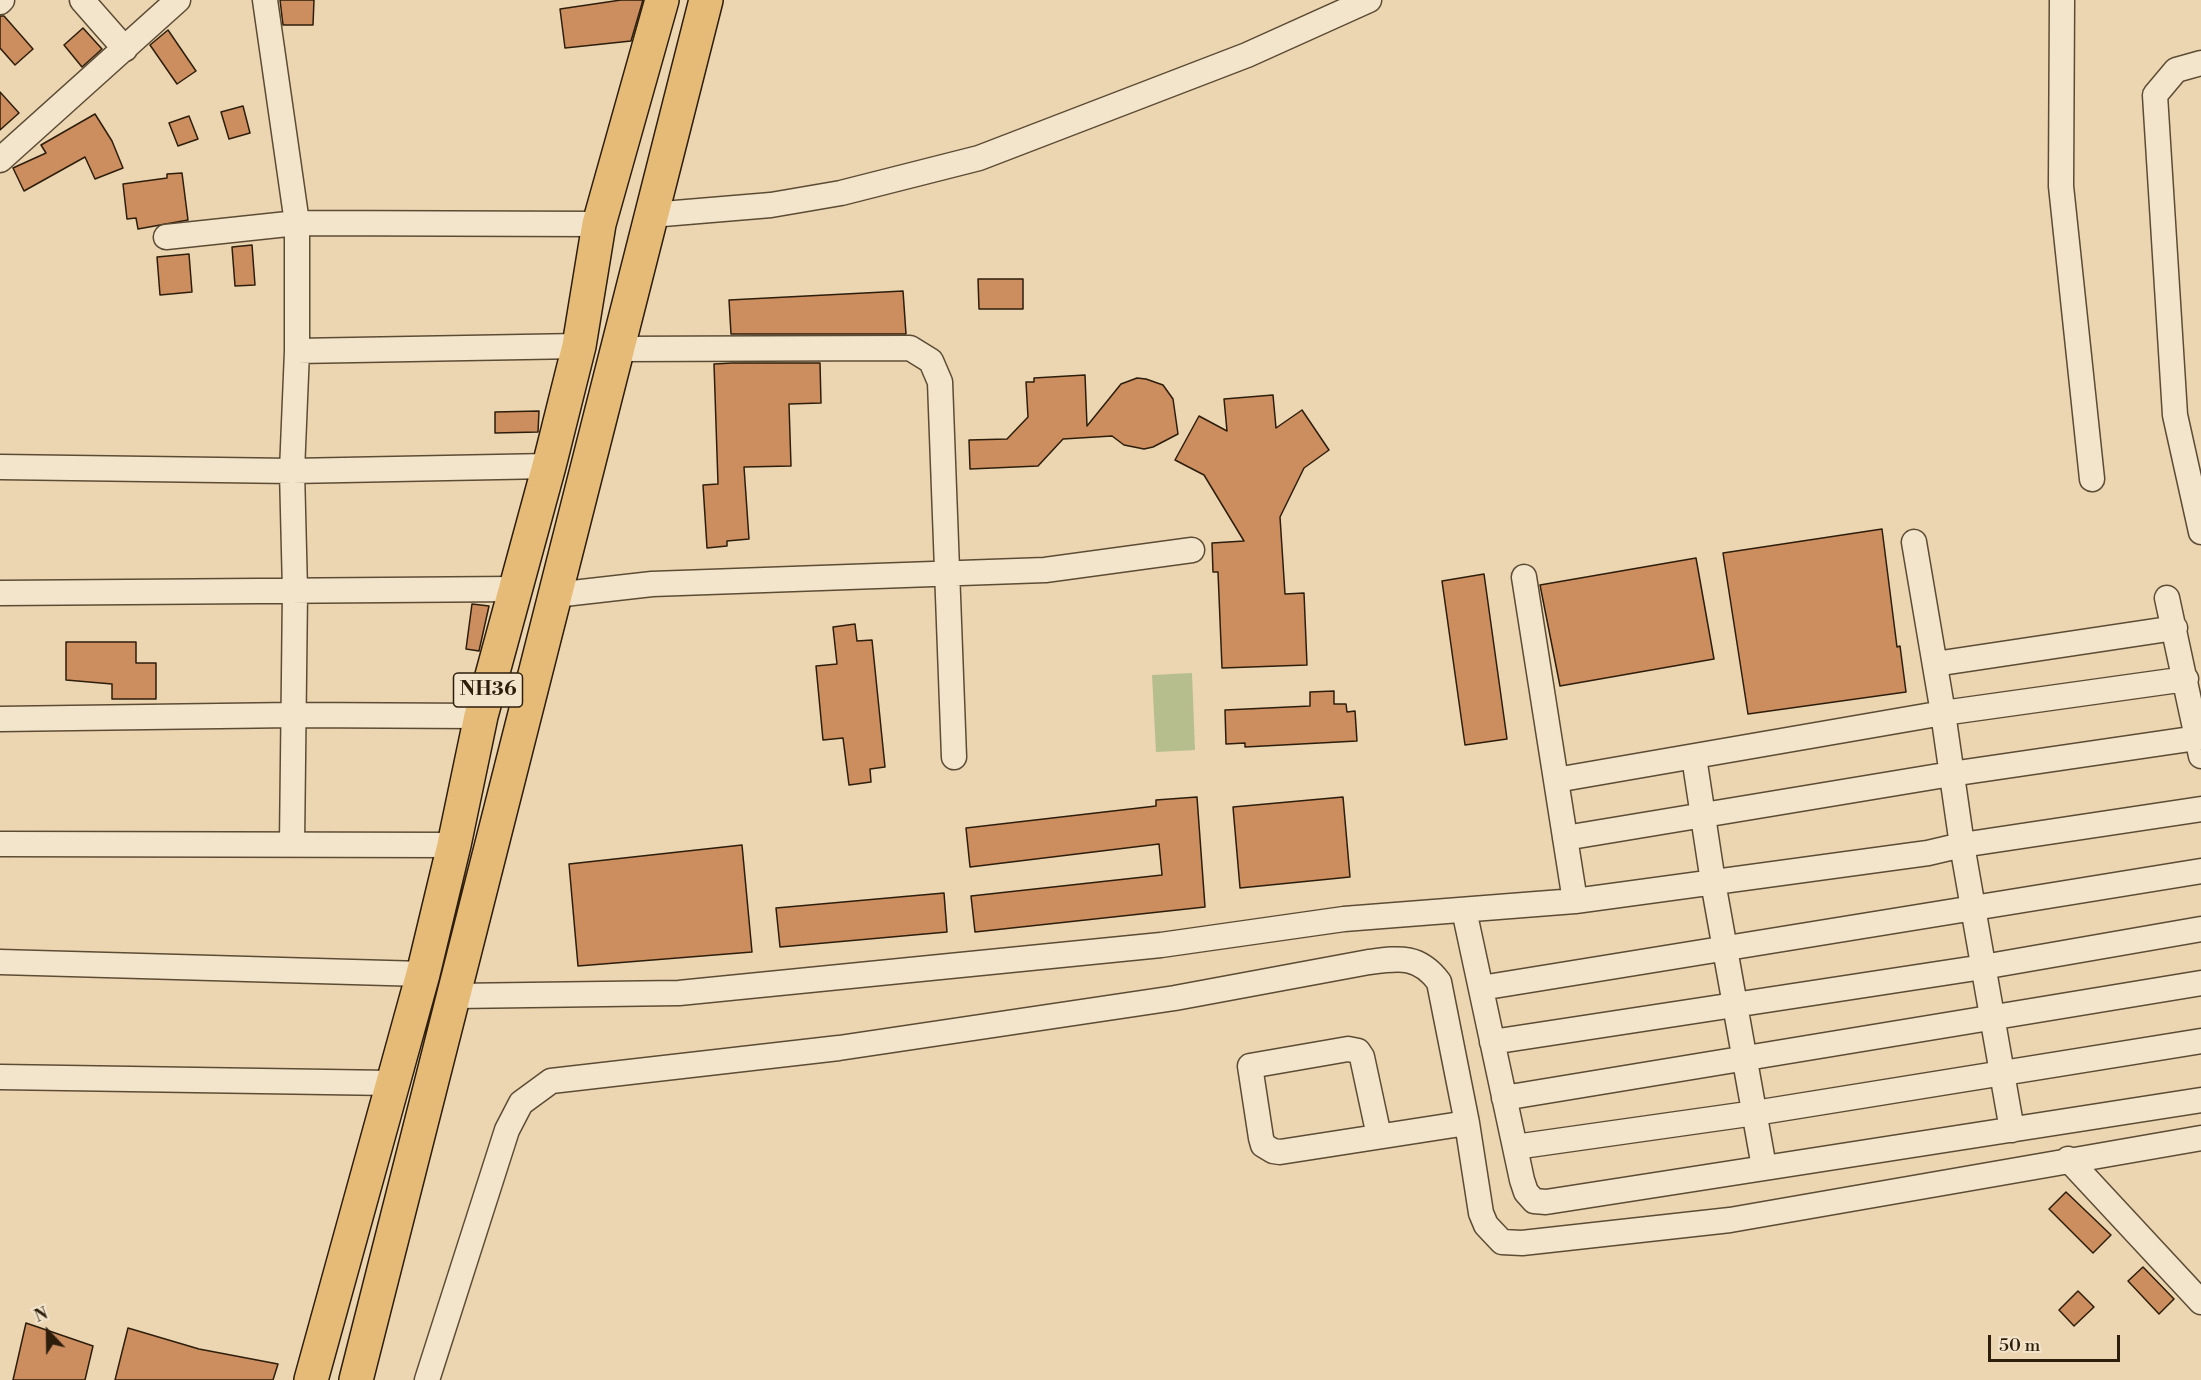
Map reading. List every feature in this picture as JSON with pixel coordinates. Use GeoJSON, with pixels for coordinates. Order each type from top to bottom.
{"type":"FeatureCollection","features":[{"type":"Feature","properties":{"kind":"highway","name":"NH36"},"geometry":{"type":"LineString","coordinates":[[311,1380],[391,1083],[423,974],[454,845],[481,716],[579,346],[599,225],[662,0]]}},
{"type":"Feature","properties":{"kind":"highway","name":"NH36"},"geometry":{"type":"LineString","coordinates":[[356,1380],[456,996],[706,0]]}},
{"type":"Feature","properties":{"kind":"street"},"geometry":{"type":"LineString","coordinates":[[82,0],[125,49]]}},
{"type":"Feature","properties":{"kind":"street"},"geometry":{"type":"LineString","coordinates":[[0,160],[178,0]]}},
{"type":"Feature","properties":{"kind":"street"},"geometry":{"type":"LineString","coordinates":[[265,0],[297,223],[297,351],[292,471],[295,591],[291,844]]}},
{"type":"Feature","properties":{"kind":"street"},"geometry":{"type":"LineString","coordinates":[[651,215],[771,205],[818,197],[979,158],[1247,55],[1370,0]]}},
{"type":"Feature","properties":{"kind":"street"},"geometry":{"type":"LineString","coordinates":[[2062,0],[2061,186],[2092,479]]}},
{"type":"Feature","properties":{"kind":"street"},"geometry":{"type":"LineString","coordinates":[[2201,63],[2176,70],[2155,95],[2175,415],[2201,532]]}},
{"type":"Feature","properties":{"kind":"street"},"geometry":{"type":"LineString","coordinates":[[166,237],[297,223],[599,225]]}},
{"type":"Feature","properties":{"kind":"street"},"geometry":{"type":"LineString","coordinates":[[297,351],[579,346]]}},
{"type":"Feature","properties":{"kind":"street"},"geometry":{"type":"LineString","coordinates":[[617,349],[910,348],[931,361],[940,382],[954,757]]}},
{"type":"Feature","properties":{"kind":"street"},"geometry":{"type":"LineString","coordinates":[[0,467],[292,471],[549,466]]}},
{"type":"Feature","properties":{"kind":"street"},"geometry":{"type":"LineString","coordinates":[[1914,542],[1943,713],[1962,845],[2012,1130]]}},
{"type":"Feature","properties":{"kind":"street"},"geometry":{"type":"LineString","coordinates":[[555,595],[652,584],[1045,570],[1192,550]]}},
{"type":"Feature","properties":{"kind":"street"},"geometry":{"type":"LineString","coordinates":[[1524,577],[1575,901]]}},
{"type":"Feature","properties":{"kind":"street"},"geometry":{"type":"LineString","coordinates":[[0,593],[514,589]]}},
{"type":"Feature","properties":{"kind":"street"},"geometry":{"type":"LineString","coordinates":[[1565,838],[1951,774],[2199,747],[2167,598]]}},
{"type":"Feature","properties":{"kind":"street"},"geometry":{"type":"LineString","coordinates":[[1935,664],[2175,628]]}},
{"type":"Feature","properties":{"kind":"street"},"geometry":{"type":"LineString","coordinates":[[1556,780],[1943,713],[2186,679]]}},
{"type":"Feature","properties":{"kind":"street"},"geometry":{"type":"LineString","coordinates":[[0,719],[293,715],[481,716]]}},
{"type":"Feature","properties":{"kind":"street"},"geometry":{"type":"LineString","coordinates":[[1694,756],[1713,882],[1764,1167]]}},
{"type":"Feature","properties":{"kind":"street"},"geometry":{"type":"LineString","coordinates":[[456,996],[680,993],[1161,945],[1344,919],[1575,901],[1928,853],[1962,845],[2201,809]]}},
{"type":"Feature","properties":{"kind":"street"},"geometry":{"type":"LineString","coordinates":[[0,844],[454,845]]}},
{"type":"Feature","properties":{"kind":"street"},"geometry":{"type":"LineString","coordinates":[[1481,988],[2201,871]]}},
{"type":"Feature","properties":{"kind":"street"},"geometry":{"type":"LineString","coordinates":[[1464,910],[1515,1147],[1526,1192],[1534,1201],[1546,1202],[2201,1100]]}},
{"type":"Feature","properties":{"kind":"street"},"geometry":{"type":"LineString","coordinates":[[1492,1042],[1983,966],[2201,929]]}},
{"type":"Feature","properties":{"kind":"street"},"geometry":{"type":"LineString","coordinates":[[427,1380],[507,1130],[521,1103],[551,1081],[839,1048],[1175,998],[1399,958],[1428,968],[1439,982],[1467,1123],[1481,1213],[1486,1225],[1502,1242],[1521,1243],[1730,1220],[2068,1159],[2201,1138]]}},
{"type":"Feature","properties":{"kind":"street"},"geometry":{"type":"LineString","coordinates":[[0,962],[423,974]]}},
{"type":"Feature","properties":{"kind":"street"},"geometry":{"type":"LineString","coordinates":[[1504,1098],[2201,983]]}},
{"type":"Feature","properties":{"kind":"street"},"geometry":{"type":"LineString","coordinates":[[1515,1147],[1755,1113],[2002,1071],[2201,1041]]}},
{"type":"Feature","properties":{"kind":"street"},"geometry":{"type":"LineString","coordinates":[[1379,1136],[1362,1058],[1358,1051],[1348,1049],[1250,1066],[1261,1138],[1267,1149],[1280,1152],[1467,1123]]}},
{"type":"Feature","properties":{"kind":"street"},"geometry":{"type":"LineString","coordinates":[[0,1077],[391,1083]]}},
{"type":"Feature","properties":{"kind":"street"},"geometry":{"type":"LineString","coordinates":[[2068,1159],[2201,1302]]}},
{"type":"Feature","properties":{"kind":"green space"},"geometry":{"type":"Polygon","coordinates":[[[1192,673],[1195,750],[1156,752],[1152,675],[1192,673]]]}},
{"type":"Feature","properties":{"kind":"building"},"geometry":{"type":"Polygon","coordinates":[[[280,0],[314,0],[313,25],[283,25],[280,0]]]}},
{"type":"Feature","properties":{"kind":"building"},"geometry":{"type":"Polygon","coordinates":[[[621,0],[643,0],[631,41],[565,48],[560,9],[621,0]]]}},
{"type":"Feature","properties":{"kind":"building"},"geometry":{"type":"Polygon","coordinates":[[[0,16],[4,16],[33,49],[15,65],[0,48],[0,16]]]}},
{"type":"Feature","properties":{"kind":"building"},"geometry":{"type":"Polygon","coordinates":[[[83,28],[102,49],[82,67],[64,45],[83,28]]]}},
{"type":"Feature","properties":{"kind":"building"},"geometry":{"type":"Polygon","coordinates":[[[168,30],[196,71],[177,84],[150,45],[168,30]]]}},
{"type":"Feature","properties":{"kind":"building"},"geometry":{"type":"Polygon","coordinates":[[[0,92],[19,113],[0,130],[0,92]]]}},
{"type":"Feature","properties":{"kind":"building"},"geometry":{"type":"Polygon","coordinates":[[[243,106],[250,133],[229,139],[221,112],[243,106]]]}},
{"type":"Feature","properties":{"kind":"building"},"geometry":{"type":"Polygon","coordinates":[[[95,114],[112,141],[123,168],[95,179],[85,157],[24,191],[13,168],[46,153],[41,145],[95,114]]]}},
{"type":"Feature","properties":{"kind":"building"},"geometry":{"type":"Polygon","coordinates":[[[189,116],[198,139],[178,146],[169,123],[189,116]]]}},
{"type":"Feature","properties":{"kind":"building"},"geometry":{"type":"Polygon","coordinates":[[[182,173],[188,220],[138,229],[136,218],[127,219],[123,184],[167,178],[167,174],[182,173]]]}},
{"type":"Feature","properties":{"kind":"building"},"geometry":{"type":"Polygon","coordinates":[[[252,245],[255,285],[235,286],[232,247],[252,245]]]}},
{"type":"Feature","properties":{"kind":"building"},"geometry":{"type":"Polygon","coordinates":[[[189,254],[192,292],[160,295],[157,257],[189,254]]]}},
{"type":"Feature","properties":{"kind":"building"},"geometry":{"type":"Polygon","coordinates":[[[978,279],[1023,279],[1023,309],[979,309],[978,279]]]}},
{"type":"Feature","properties":{"kind":"building"},"geometry":{"type":"Polygon","coordinates":[[[903,291],[906,334],[731,334],[729,300],[903,291]]]}},
{"type":"Feature","properties":{"kind":"building"},"geometry":{"type":"Polygon","coordinates":[[[820,363],[821,403],[789,404],[791,466],[744,467],[749,539],[727,541],[727,546],[707,548],[703,485],[718,484],[714,364],[820,363]]]}},
{"type":"Feature","properties":{"kind":"building"},"geometry":{"type":"Polygon","coordinates":[[[1085,375],[1087,426],[1121,384],[1137,378],[1163,385],[1173,399],[1178,434],[1153,447],[1144,449],[1124,445],[1112,436],[1063,439],[1038,466],[970,469],[969,440],[1007,439],[1028,417],[1026,382],[1034,382],[1034,378],[1085,375]]]}},
{"type":"Feature","properties":{"kind":"building"},"geometry":{"type":"Polygon","coordinates":[[[1273,395],[1276,428],[1302,410],[1329,450],[1304,468],[1280,517],[1285,594],[1304,593],[1307,665],[1222,668],[1218,572],[1213,572],[1212,543],[1244,541],[1204,475],[1175,460],[1199,416],[1227,431],[1224,399],[1273,395]]]}},
{"type":"Feature","properties":{"kind":"building"},"geometry":{"type":"Polygon","coordinates":[[[539,411],[538,432],[495,433],[495,412],[539,411]]]}},
{"type":"Feature","properties":{"kind":"building"},"geometry":{"type":"Polygon","coordinates":[[[1882,529],[1897,647],[1900,646],[1906,692],[1748,714],[1723,553],[1882,529]]]}},
{"type":"Feature","properties":{"kind":"building"},"geometry":{"type":"Polygon","coordinates":[[[1696,558],[1714,659],[1560,686],[1540,585],[1696,558]]]}},
{"type":"Feature","properties":{"kind":"building"},"geometry":{"type":"Polygon","coordinates":[[[1484,574],[1507,739],[1465,745],[1442,581],[1484,574]]]}},
{"type":"Feature","properties":{"kind":"building"},"geometry":{"type":"Polygon","coordinates":[[[472,604],[489,606],[479,651],[466,649],[472,604]]]}},
{"type":"Feature","properties":{"kind":"building"},"geometry":{"type":"Polygon","coordinates":[[[855,624],[857,641],[872,640],[885,767],[870,769],[871,782],[849,785],[843,738],[823,740],[816,666],[837,664],[833,627],[855,624]]]}},
{"type":"Feature","properties":{"kind":"building"},"geometry":{"type":"Polygon","coordinates":[[[66,642],[136,642],[136,663],[156,663],[156,699],[112,699],[112,684],[66,680],[66,642]]]}},
{"type":"Feature","properties":{"kind":"building"},"geometry":{"type":"Polygon","coordinates":[[[1334,691],[1334,704],[1346,704],[1347,712],[1355,711],[1357,741],[1245,747],[1245,743],[1226,744],[1225,710],[1310,706],[1310,692],[1334,691]]]}},
{"type":"Feature","properties":{"kind":"building"},"geometry":{"type":"Polygon","coordinates":[[[1197,797],[1205,907],[975,932],[971,896],[1162,875],[1159,844],[970,867],[966,828],[1156,806],[1156,800],[1197,797]]]}},
{"type":"Feature","properties":{"kind":"building"},"geometry":{"type":"Polygon","coordinates":[[[1343,797],[1350,877],[1240,888],[1233,807],[1343,797]]]}},
{"type":"Feature","properties":{"kind":"building"},"geometry":{"type":"Polygon","coordinates":[[[742,845],[752,952],[578,966],[569,864],[742,845]]]}},
{"type":"Feature","properties":{"kind":"building"},"geometry":{"type":"Polygon","coordinates":[[[944,893],[947,932],[780,947],[776,908],[944,893]]]}},
{"type":"Feature","properties":{"kind":"building"},"geometry":{"type":"Polygon","coordinates":[[[2066,1192],[2111,1235],[2093,1253],[2049,1209],[2066,1192]]]}},
{"type":"Feature","properties":{"kind":"building"},"geometry":{"type":"Polygon","coordinates":[[[2143,1267],[2174,1299],[2159,1314],[2128,1281],[2143,1267]]]}},
{"type":"Feature","properties":{"kind":"building"},"geometry":{"type":"Polygon","coordinates":[[[2078,1291],[2094,1307],[2074,1326],[2059,1310],[2078,1291]]]}},
{"type":"Feature","properties":{"kind":"building"},"geometry":{"type":"Polygon","coordinates":[[[26,1323],[93,1346],[85,1380],[13,1380],[26,1323]]]}},
{"type":"Feature","properties":{"kind":"building"},"geometry":{"type":"Polygon","coordinates":[[[128,1328],[199,1349],[278,1364],[273,1380],[115,1380],[128,1328]]]}}]}
